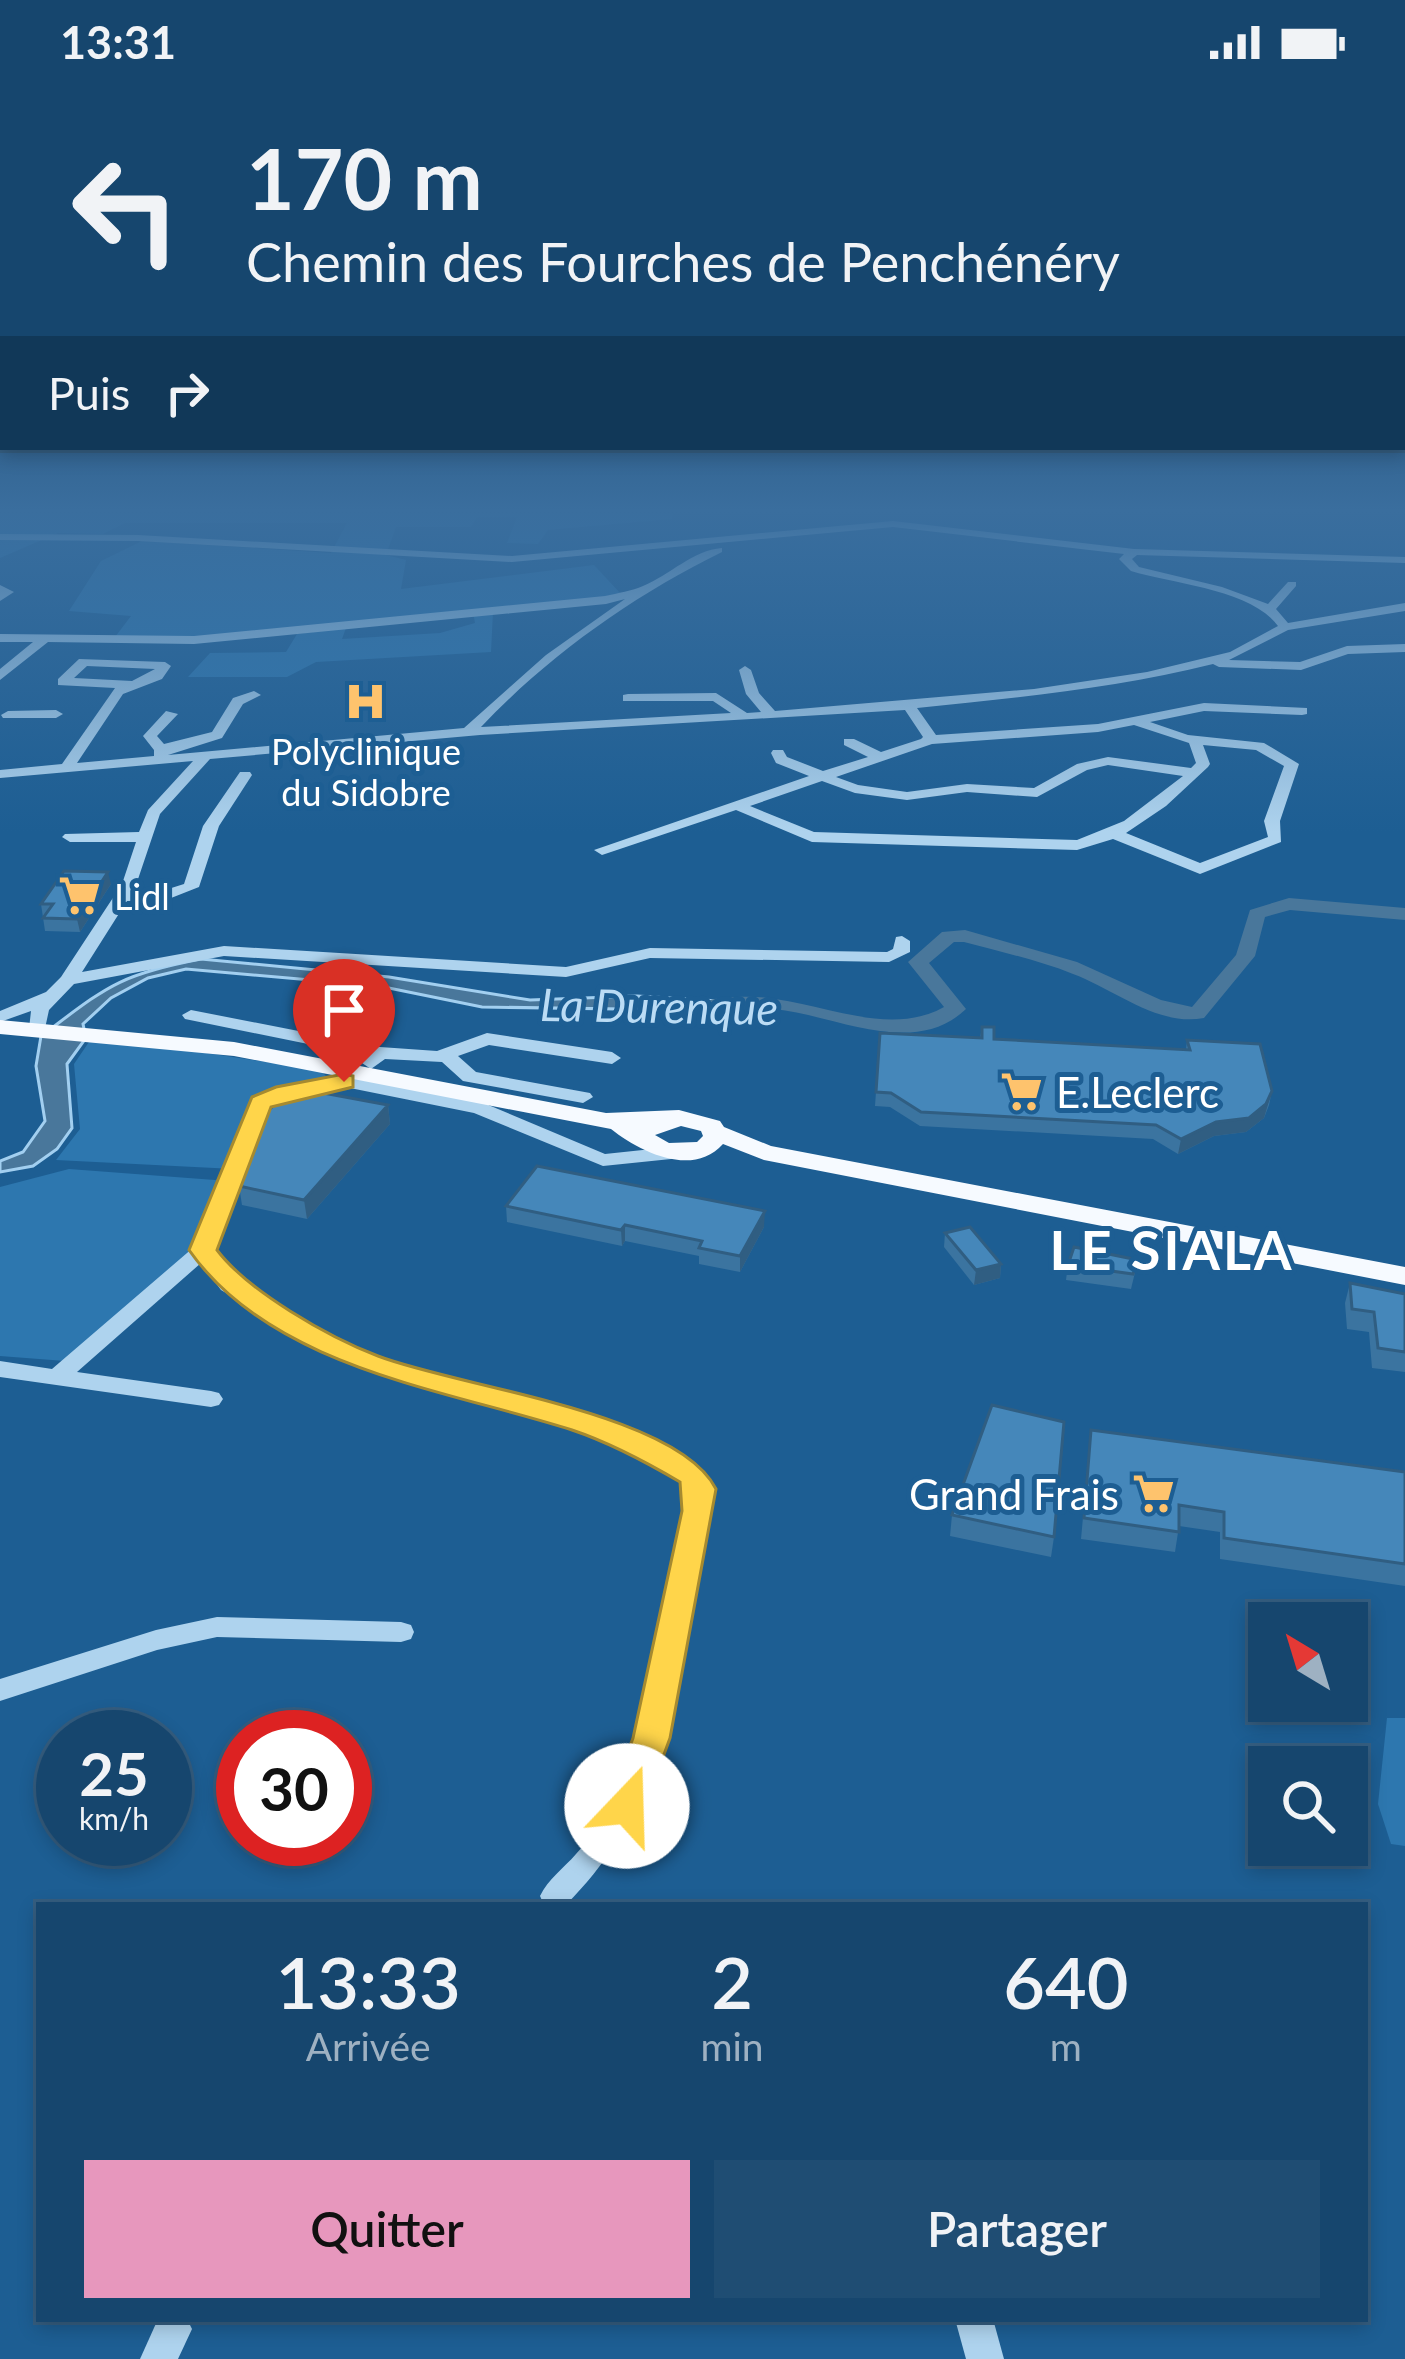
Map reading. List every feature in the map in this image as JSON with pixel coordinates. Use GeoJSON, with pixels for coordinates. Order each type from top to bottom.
{"type":"FeatureCollection","features":[{"type":"Feature","properties":{"kind":"main road"},"geometry":{"type":"LineString","coordinates":[[0,1027],[105,1034],[362,1072],[606,1121],[659,1139],[710,1141],[1405,1276]]}},
{"type":"Feature","properties":{"kind":"street"},"geometry":{"type":"LineString","coordinates":[[0,638],[194,640],[401,620]]}},
{"type":"Feature","properties":{"kind":"street"},"geometry":{"type":"LineString","coordinates":[[468,732],[542,665],[605,620]]}},
{"type":"Feature","properties":{"kind":"street"},"geometry":{"type":"LineString","coordinates":[[1279,620],[1285,627]]}},
{"type":"Feature","properties":{"kind":"street"},"geometry":{"type":"LineString","coordinates":[[737,710],[716,697],[628,698],[631,709],[770,712],[1062,692],[1213,661],[1257,645],[1285,627],[1326,620]]}},
{"type":"Feature","properties":{"kind":"street"},"geometry":{"type":"LineString","coordinates":[[0,676],[44,640]]}},
{"type":"Feature","properties":{"kind":"street"},"geometry":{"type":"LineString","coordinates":[[1213,661],[1289,667],[1319,663],[1351,649],[1405,648]]}},
{"type":"Feature","properties":{"kind":"street"},"geometry":{"type":"LineString","coordinates":[[67,768],[118,687],[157,676],[165,664],[84,662],[63,682],[118,687]]}},
{"type":"Feature","properties":{"kind":"street"},"geometry":{"type":"LineString","coordinates":[[745,670],[753,694],[770,712]]}},
{"type":"Feature","properties":{"kind":"street"},"geometry":{"type":"LineString","coordinates":[[161,755],[217,735],[238,700],[254,695]]}},
{"type":"Feature","properties":{"kind":"street"},"geometry":{"type":"LineString","coordinates":[[907,704],[930,740]]}},
{"type":"Feature","properties":{"kind":"street"},"geometry":{"type":"LineString","coordinates":[[602,850],[930,740],[1138,722],[1204,707],[1302,711]]}},
{"type":"Feature","properties":{"kind":"street"},"geometry":{"type":"LineString","coordinates":[[0,774],[161,755],[206,756],[692,711]]}},
{"type":"Feature","properties":{"kind":"street"},"geometry":{"type":"LineString","coordinates":[[3,715],[56,714]]}},
{"type":"Feature","properties":{"kind":"street"},"geometry":{"type":"LineString","coordinates":[[161,755],[150,736],[171,714]]}},
{"type":"Feature","properties":{"kind":"street"},"geometry":{"type":"LineString","coordinates":[[1113,833],[1200,869],[1276,838],[1272,821],[1292,764],[1258,746],[1194,739],[1138,722]]}},
{"type":"Feature","properties":{"kind":"street"},"geometry":{"type":"LineString","coordinates":[[738,806],[812,838],[1046,848],[1086,844],[1171,797],[1203,764],[1194,739]]}},
{"type":"Feature","properties":{"kind":"street"},"geometry":{"type":"LineString","coordinates":[[848,742],[880,757]]}},
{"type":"Feature","properties":{"kind":"street"},"geometry":{"type":"LineString","coordinates":[[778,753],[781,760],[863,791],[907,796],[967,788],[1030,794],[1100,762],[1142,762],[1195,773]]}},
{"type":"Feature","properties":{"kind":"street"},"geometry":{"type":"LineString","coordinates":[[42,1029],[38,1015],[68,980],[123,896],[153,813],[206,756]]}},
{"type":"Feature","properties":{"kind":"street"},"geometry":{"type":"LineString","coordinates":[[123,896],[166,895],[191,887],[211,826],[245,775]]}},
{"type":"Feature","properties":{"kind":"street"},"geometry":{"type":"LineString","coordinates":[[70,837],[144,837]]}},
{"type":"Feature","properties":{"kind":"street"},"geometry":{"type":"LineString","coordinates":[[68,980],[224,951],[566,972],[661,952],[889,957],[901,952],[902,941]]}},
{"type":"Feature","properties":{"kind":"street"},"geometry":{"type":"LineString","coordinates":[[0,1017],[49,997]]}},
{"type":"Feature","properties":{"kind":"street"},"geometry":{"type":"LineString","coordinates":[[191,1015],[380,1053],[446,1055],[487,1040],[612,1058]]}},
{"type":"Feature","properties":{"kind":"street"},"geometry":{"type":"LineString","coordinates":[[362,1072],[380,1053]]}},
{"type":"Feature","properties":{"kind":"street"},"geometry":{"type":"LineString","coordinates":[[446,1055],[470,1077],[583,1097]]}},
{"type":"Feature","properties":{"kind":"street"},"geometry":{"type":"LineString","coordinates":[[57,1377],[203,1250],[232,1187],[255,1111],[270,1096],[344,1082],[479,1108],[603,1160],[628,1160],[659,1139]]}},
{"type":"Feature","properties":{"kind":"street"},"geometry":{"type":"LineString","coordinates":[[203,1250],[229,1285],[354,1358],[585,1424],[673,1460],[698,1482],[698,1511],[642,1774],[588,1867],[555,1896]]}},
{"type":"Feature","properties":{"kind":"street"},"geometry":{"type":"LineString","coordinates":[[0,1370],[211,1399]]}},
{"type":"Feature","properties":{"kind":"street"},"geometry":{"type":"LineString","coordinates":[[0,1690],[156,1640],[217,1627],[401,1632]]}},
{"type":"Feature","properties":{"kind":"street"},"geometry":{"type":"LineString","coordinates":[[975,2322],[985,2359]]}},
{"type":"Feature","properties":{"kind":"shaded area"},"geometry":{"type":"Polygon","coordinates":[[[128,620],[385,620],[192,638],[115,637],[128,620]]]}},
{"type":"Feature","properties":{"kind":"shaded area"},"geometry":{"type":"Polygon","coordinates":[[[493,620],[491,652],[316,662],[287,677],[188,677],[210,653],[286,652],[297,634],[346,628],[342,639],[440,633],[493,620]]]}},
{"type":"Feature","properties":{"kind":"shaded area"},"geometry":{"type":"Polygon","coordinates":[[[93,1036],[320,1070],[328,1078],[273,1092],[234,1169],[56,1160],[80,1129],[74,1064],[93,1036]]]}},
{"type":"Feature","properties":{"kind":"shaded area"},"geometry":{"type":"Polygon","coordinates":[[[69,1169],[228,1181],[199,1246],[65,1361],[0,1356],[0,1187],[69,1169]]]}},
{"type":"Feature","properties":{"kind":"shaded area"},"geometry":{"type":"Polygon","coordinates":[[[1387,1718],[1405,1718],[1405,1846],[1391,1844],[1378,1804],[1387,1718]]]}},
{"type":"Feature","properties":{"kind":"water"},"geometry":{"type":"Polygon","coordinates":[[[201,959],[389,977],[530,1000],[637,996],[751,1003],[690,1010],[482,1007],[379,986],[186,969],[148,978],[111,998],[83,1024],[86,1038],[67,1064],[72,1128],[57,1149],[33,1166],[0,1172],[0,1161],[23,1152],[45,1121],[36,1066],[41,1036],[114,985],[201,959]]]}},
{"type":"Feature","properties":{"kind":"building"},"geometry":{"type":"Polygon","coordinates":[[[64,871],[108,872],[77,919],[43,918],[53,904],[41,904],[64,871]]]}},
{"type":"Feature","properties":{"kind":"building","name":"E.Leclerc"},"geometry":{"type":"Polygon","coordinates":[[[982,1027],[994,1027],[994,1039],[1190,1050],[1187,1040],[1260,1044],[1272,1091],[1266,1104],[1249,1118],[1216,1122],[1181,1139],[1156,1125],[921,1112],[891,1093],[876,1092],[880,1033],[982,1038],[982,1027]]]}},
{"type":"Feature","properties":{"kind":"building"},"geometry":{"type":"Polygon","coordinates":[[[291,1087],[388,1105],[304,1200],[239,1186],[269,1110],[291,1087]]]}},
{"type":"Feature","properties":{"kind":"building"},"geometry":{"type":"Polygon","coordinates":[[[537,1166],[765,1211],[740,1256],[699,1248],[702,1241],[506,1206],[537,1166]]]}},
{"type":"Feature","properties":{"kind":"building"},"geometry":{"type":"Polygon","coordinates":[[[970,1227],[1001,1264],[976,1270],[945,1233],[970,1227]]]}},
{"type":"Feature","properties":{"kind":"building"},"geometry":{"type":"Polygon","coordinates":[[[1074,1247],[1138,1260],[1133,1274],[1068,1265],[1074,1247]]]}},
{"type":"Feature","properties":{"kind":"building"},"geometry":{"type":"Polygon","coordinates":[[[1350,1283],[1405,1294],[1405,1352],[1378,1348],[1374,1312],[1352,1309],[1350,1283]]]}},
{"type":"Feature","properties":{"kind":"building"},"geometry":{"type":"Polygon","coordinates":[[[992,1405],[1064,1422],[1054,1537],[952,1515],[992,1405]]]}},
{"type":"Feature","properties":{"kind":"building"},"geometry":{"type":"Polygon","coordinates":[[[1091,1430],[1405,1472],[1405,1564],[1224,1538],[1224,1512],[1179,1505],[1179,1532],[1084,1518],[1091,1430]]]}},
{"type":"Feature","properties":{"kind":"waterway","name":"La Durenque"},"geometry":{"type":"LineString","coordinates":[[711,1005],[779,1003],[893,1026],[937,1020],[956,1009],[918,962],[949,936],[965,936],[1084,971],[1168,1010],[1197,1014],[1245,956],[1257,914],[1289,904],[1405,914]]}},
{"type":"Feature","properties":{"kind":"place","name":"Polyclinique du Sidobre"},"geometry":{"type":"Point","coordinates":[366,701]}},
{"type":"Feature","properties":{"kind":"place","name":"Lidl"},"geometry":{"type":"Point","coordinates":[80,896]}},
{"type":"Feature","properties":{"kind":"place","name":"E.Leclerc"},"geometry":{"type":"Point","coordinates":[1022,1092]}},
{"type":"Feature","properties":{"kind":"place","name":"Grand Frais"},"geometry":{"type":"Point","coordinates":[1153,1494]}},
{"type":"Feature","properties":{"kind":"district","name":"LE SIALA"},"geometry":{"type":"Point","coordinates":[1172,1249]}},
{"type":"Feature","properties":{"kind":"route"},"geometry":{"type":"LineString","coordinates":[[344,1082],[285,1092],[260,1102],[232,1187],[203,1250],[229,1285],[365,1363],[585,1424],[673,1460],[693,1475],[700,1489],[698,1511],[651,1738],[627,1806]]}}]}
